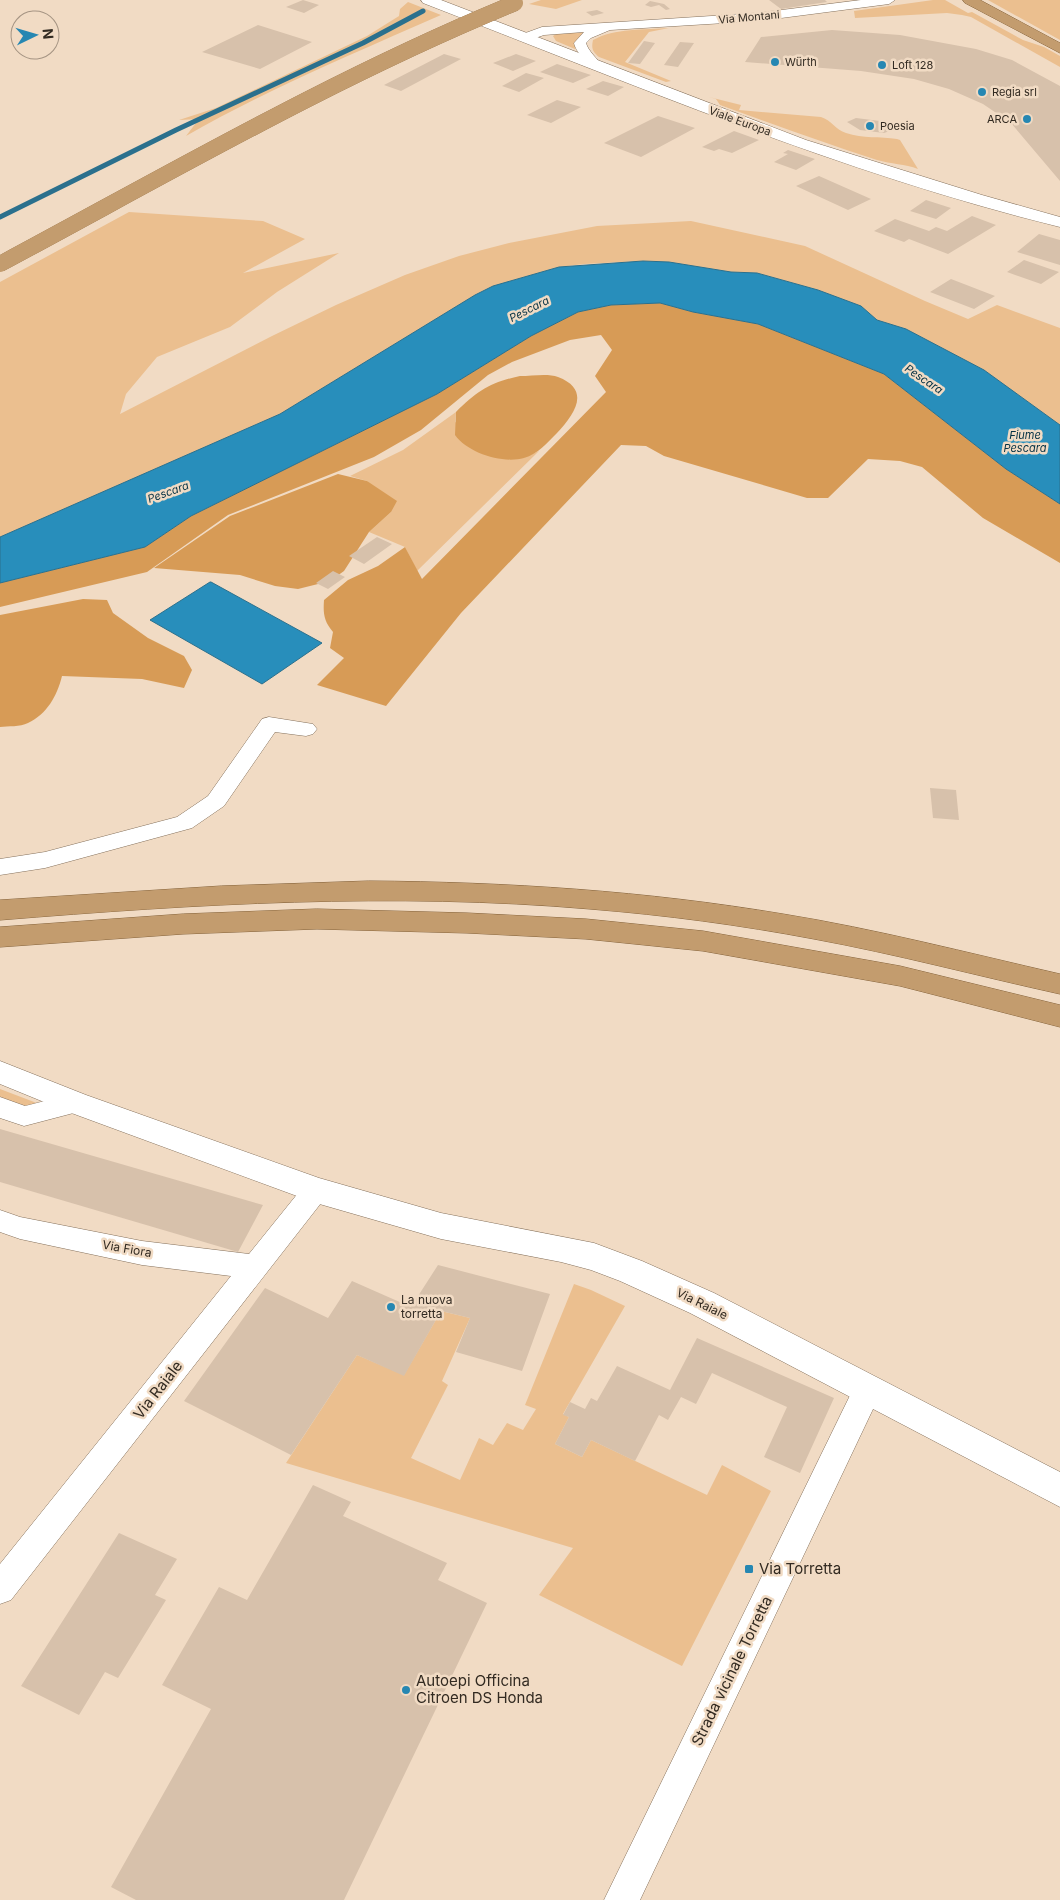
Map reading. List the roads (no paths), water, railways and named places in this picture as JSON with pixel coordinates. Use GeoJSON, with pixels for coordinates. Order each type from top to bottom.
{"type":"FeatureCollection","features":[{"type":"Feature","properties":{"kind":"highway"},"geometry":{"type":"LineString","coordinates":[[0,247],[336,70],[494,0]]}},
{"type":"Feature","properties":{"kind":"highway"},"geometry":{"type":"LineString","coordinates":[[970,0],[1060,49]]}},
{"type":"Feature","properties":{"kind":"highway"},"geometry":{"type":"LineString","coordinates":[[0,264],[352,76],[444,32],[519,1]]}},
{"type":"Feature","properties":{"kind":"highway"},"geometry":{"type":"LineString","coordinates":[[0,910],[129,900],[276,893],[476,892],[590,899],[707,913],[844,935],[1060,984]]}},
{"type":"Feature","properties":{"kind":"highway"},"geometry":{"type":"LineString","coordinates":[[0,938],[123,927],[317,919],[467,923],[586,930],[703,941],[900,976],[1060,1016]]}},
{"type":"Feature","properties":{"kind":"main road","name":"Viale Europa"},"geometry":{"type":"LineString","coordinates":[[428,0],[596,66],[819,149],[976,199],[1060,222]]}},
{"type":"Feature","properties":{"kind":"main road","name":"Via Raiale"},"geometry":{"type":"LineString","coordinates":[[0,1072],[76,1103],[316,1190],[441,1226],[594,1257],[631,1271],[702,1303],[868,1388],[1060,1490]]}},
{"type":"Feature","properties":{"kind":"street","name":"Via Montani"},"geometry":{"type":"LineString","coordinates":[[524,38],[542,31],[758,17],[889,0]]}},
{"type":"Feature","properties":{"kind":"street","name":"Via Montani"},"geometry":{"type":"LineString","coordinates":[[596,66],[591,58],[581,49],[580,43],[587,35],[608,27]]}},
{"type":"Feature","properties":{"kind":"street"},"geometry":{"type":"LineString","coordinates":[[0,867],[45,860],[184,823],[216,801],[269,724],[306,729]]}},
{"type":"Feature","properties":{"kind":"street"},"geometry":{"type":"LineString","coordinates":[[0,1107],[24,1116],[76,1103]]}},
{"type":"Feature","properties":{"kind":"street","name":"Via Raiale"},"geometry":{"type":"LineString","coordinates":[[0,1590],[316,1190]]}},
{"type":"Feature","properties":{"kind":"street","name":"Via Fiora"},"geometry":{"type":"LineString","coordinates":[[0,1221],[20,1228],[142,1253],[256,1267]]}},
{"type":"Feature","properties":{"kind":"street","name":"Strada vicinale Torretta"},"geometry":{"type":"LineString","coordinates":[[622,1900],[868,1388]]}},
{"type":"Feature","properties":{"kind":"water","name":"Fiume Pescara"},"geometry":{"type":"Polygon","coordinates":[[[643,261],[669,262],[731,272],[757,273],[818,290],[861,306],[877,320],[906,329],[984,370],[1060,425],[1060,504],[1006,469],[884,374],[758,324],[693,312],[660,303],[611,305],[578,312],[531,336],[437,394],[191,516],[145,547],[0,583],[0,537],[280,414],[475,295],[493,286],[559,267],[643,261]]]}},
{"type":"Feature","properties":{"kind":"water"},"geometry":{"type":"Polygon","coordinates":[[[210,582],[322,643],[262,684],[150,620],[210,582]]]}},
{"type":"Feature","properties":{"kind":"waterway"},"geometry":{"type":"LineString","coordinates":[[0,217],[176,130],[363,43],[423,11]]}},
{"type":"Feature","properties":{"kind":"place","name":"Würth"},"geometry":{"type":"Point","coordinates":[775,62]}},
{"type":"Feature","properties":{"kind":"place","name":"Loft 128"},"geometry":{"type":"Point","coordinates":[882,65]}},
{"type":"Feature","properties":{"kind":"place","name":"Regia srl"},"geometry":{"type":"Point","coordinates":[982,92]}},
{"type":"Feature","properties":{"kind":"place","name":"ARCA"},"geometry":{"type":"Point","coordinates":[1027,119]}},
{"type":"Feature","properties":{"kind":"place","name":"Poesia"},"geometry":{"type":"Point","coordinates":[870,126]}},
{"type":"Feature","properties":{"kind":"place","name":"La nuova torretta"},"geometry":{"type":"Point","coordinates":[391,1307]}},
{"type":"Feature","properties":{"kind":"place","name":"Via Torretta"},"geometry":{"type":"Point","coordinates":[749,1569]}},
{"type":"Feature","properties":{"kind":"place","name":"Autoepi Officina Citroen DS Honda"},"geometry":{"type":"Point","coordinates":[406,1690]}},
{"type":"Feature","properties":{"kind":"water label","name":"Pescara"},"geometry":{"type":"Point","coordinates":[529,309]}},
{"type":"Feature","properties":{"kind":"water label","name":"Pescara"},"geometry":{"type":"Point","coordinates":[924,379]}},
{"type":"Feature","properties":{"kind":"water label","name":"Pescara"},"geometry":{"type":"Point","coordinates":[168,492]}}]}
